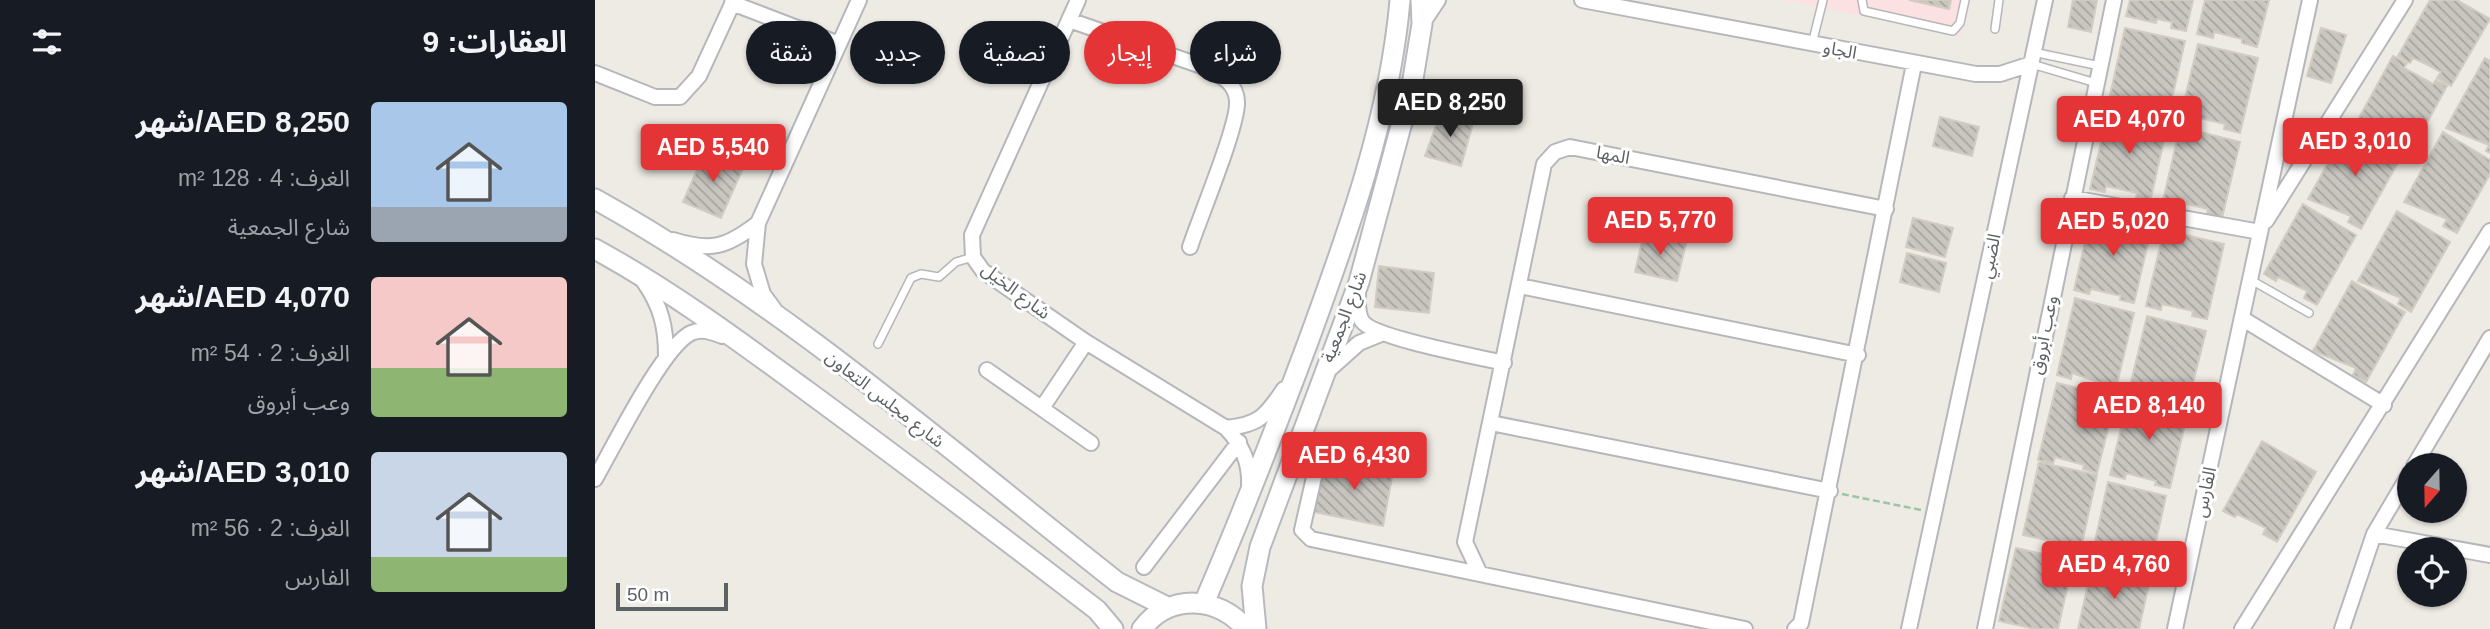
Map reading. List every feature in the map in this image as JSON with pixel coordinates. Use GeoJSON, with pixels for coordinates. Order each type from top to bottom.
{"type":"FeatureCollection","features":[{"type":"Feature","properties":{"kind":"main road","name":"شارع الجمعية"},"geometry":{"type":"LineString","coordinates":[[1204,603],[1248,497],[1334,272],[1371,152],[1397,37],[1401,0]]}},
{"type":"Feature","properties":{"kind":"main road","name":"شارع الجمعية"},"geometry":{"type":"LineString","coordinates":[[1256,629],[1252,586],[1260,547],[1359,282],[1412,85],[1422,24],[1421,0]]}},
{"type":"Feature","properties":{"kind":"main road","name":"شارع مجلس التعاون"},"geometry":{"type":"LineString","coordinates":[[595,199],[659,236],[779,316],[1117,582],[1167,607]]}},
{"type":"Feature","properties":{"kind":"main road"},"geometry":{"type":"LineString","coordinates":[[595,249],[640,275],[745,346],[1065,585],[1097,610],[1113,629]]}},
{"type":"Feature","properties":{"kind":"main road"},"geometry":{"type":"LineString","coordinates":[[1142,629],[1167,607],[1204,603],[1222,608],[1246,629]]}},
{"type":"Feature","properties":{"kind":"street"},"geometry":{"type":"LineString","coordinates":[[779,316],[763,294],[757,280],[754,251],[758,223],[859,0]]}},
{"type":"Feature","properties":{"kind":"street","name":"شارع الخيل"},"geometry":{"type":"LineString","coordinates":[[1078,0],[972,235],[973,257],[983,271],[1086,342],[1226,428],[1238,442],[1250,468],[1248,497]]}},
{"type":"Feature","properties":{"kind":"street"},"geometry":{"type":"LineString","coordinates":[[1422,24],[1438,0]]}},
{"type":"Feature","properties":{"kind":"street","name":"الجاو"},"geometry":{"type":"LineString","coordinates":[[1582,0],[1812,45],[1988,75],[2032,58]]}},
{"type":"Feature","properties":{"kind":"street","name":"الضبي"},"geometry":{"type":"LineString","coordinates":[[1909,629],[2045,0]]}},
{"type":"Feature","properties":{"kind":"street","name":"وعب أبروق"},"geometry":{"type":"LineString","coordinates":[[1985,629],[2113,0]]}},
{"type":"Feature","properties":{"kind":"street","name":"الفارس"},"geometry":{"type":"LineString","coordinates":[[2175,629],[2310,0]]}},
{"type":"Feature","properties":{"kind":"street","name":"الفارس"},"geometry":{"type":"LineString","coordinates":[[2260,232],[2405,0]]}},
{"type":"Feature","properties":{"kind":"street"},"geometry":{"type":"LineString","coordinates":[[595,73],[655,97],[680,97],[699,76],[733,1],[839,44]]}},
{"type":"Feature","properties":{"kind":"street"},"geometry":{"type":"LineString","coordinates":[[1069,20],[1210,69],[1226,78],[1234,88],[1236,112],[1190,247]]}},
{"type":"Feature","properties":{"kind":"street"},"geometry":{"type":"LineString","coordinates":[[1795,629],[1801,623],[1830,491],[1915,64]]}},
{"type":"Feature","properties":{"kind":"street","name":"المها"},"geometry":{"type":"LineString","coordinates":[[1480,574],[1465,542],[1520,286],[1543,164],[1555,152],[1570,147],[1886,209]]}},
{"type":"Feature","properties":{"kind":"street"},"geometry":{"type":"LineString","coordinates":[[2072,198],[2260,232]]}},
{"type":"Feature","properties":{"kind":"street"},"geometry":{"type":"LineString","coordinates":[[659,236],[693,246],[710,247],[728,244],[758,223]]}},
{"type":"Feature","properties":{"kind":"street"},"geometry":{"type":"LineString","coordinates":[[2242,629],[2490,231]]}},
{"type":"Feature","properties":{"kind":"street"},"geometry":{"type":"LineString","coordinates":[[640,275],[656,298],[666,325],[666,356]]}},
{"type":"Feature","properties":{"kind":"street"},"geometry":{"type":"LineString","coordinates":[[1359,282],[1357,307],[1363,323],[1381,334],[1504,363]]}},
{"type":"Feature","properties":{"kind":"street"},"geometry":{"type":"LineString","coordinates":[[1520,286],[1858,355]]}},
{"type":"Feature","properties":{"kind":"street"},"geometry":{"type":"LineString","coordinates":[[2243,319],[2383,405]]}},
{"type":"Feature","properties":{"kind":"street"},"geometry":{"type":"LineString","coordinates":[[595,479],[666,356],[690,333],[706,330],[745,346]]}},
{"type":"Feature","properties":{"kind":"street"},"geometry":{"type":"LineString","coordinates":[[1320,382],[1342,355],[1359,343],[1381,334]]}},
{"type":"Feature","properties":{"kind":"street"},"geometry":{"type":"LineString","coordinates":[[2422,453],[2490,338]]}},
{"type":"Feature","properties":{"kind":"street"},"geometry":{"type":"LineString","coordinates":[[1042,408],[1086,342]]}},
{"type":"Feature","properties":{"kind":"street"},"geometry":{"type":"LineString","coordinates":[[1226,428],[1249,426],[1268,414],[1297,369]]}},
{"type":"Feature","properties":{"kind":"street"},"geometry":{"type":"LineString","coordinates":[[987,370],[1091,443]]}},
{"type":"Feature","properties":{"kind":"street"},"geometry":{"type":"LineString","coordinates":[[1491,423],[1830,491]]}},
{"type":"Feature","properties":{"kind":"street"},"geometry":{"type":"LineString","coordinates":[[1144,566],[1238,442]]}},
{"type":"Feature","properties":{"kind":"street"},"geometry":{"type":"LineString","coordinates":[[1319,451],[1303,530],[1311,539],[1745,629]]}},
{"type":"Feature","properties":{"kind":"street"},"geometry":{"type":"LineString","coordinates":[[2342,629],[2374,534],[2397,496]]}},
{"type":"Feature","properties":{"kind":"street"},"geometry":{"type":"LineString","coordinates":[[2374,534],[2490,555]]}},
{"type":"Feature","properties":{"kind":"lane"},"geometry":{"type":"LineString","coordinates":[[1812,45],[1823,0]]}},
{"type":"Feature","properties":{"kind":"lane"},"geometry":{"type":"LineString","coordinates":[[1862,0],[1864,11],[1953,31],[1960,23],[1965,0]]}},
{"type":"Feature","properties":{"kind":"lane"},"geometry":{"type":"LineString","coordinates":[[1995,29],[1999,0]]}},
{"type":"Feature","properties":{"kind":"lane"},"geometry":{"type":"LineString","coordinates":[[2032,58],[2096,83]]}},
{"type":"Feature","properties":{"kind":"lane","name":"الجاو"},"geometry":{"type":"LineString","coordinates":[[2032,58],[2099,66]]}},
{"type":"Feature","properties":{"kind":"lane"},"geometry":{"type":"LineString","coordinates":[[878,344],[911,278],[921,274],[939,277],[956,262],[973,257]]}},
{"type":"Feature","properties":{"kind":"lane"},"geometry":{"type":"LineString","coordinates":[[2251,280],[2309,313]]}},
{"type":"Feature","properties":{"kind":"path"},"geometry":{"type":"LineString","coordinates":[[1830,491],[1935,513]]}},
{"type":"Feature","properties":{"kind":"shaded area"},"geometry":{"type":"Polygon","coordinates":[[[1784,0],[1969,0],[1961,37],[1784,0]]]}},
{"type":"Feature","properties":{"kind":"building"},"geometry":{"type":"Polygon","coordinates":[[[1909,0],[1951,0],[1949,9],[1909,0]]]}},
{"type":"Feature","properties":{"kind":"building"},"geometry":{"type":"Polygon","coordinates":[[[2073,0],[2097,0],[2091,32],[2068,27],[2073,0]]]}},
{"type":"Feature","properties":{"kind":"building"},"geometry":{"type":"Polygon","coordinates":[[[2130,0],[2193,0],[2186,31],[2171,28],[2172,22],[2157,19],[2156,23],[2126,16],[2130,0]]]}},
{"type":"Feature","properties":{"kind":"building"},"geometry":{"type":"Polygon","coordinates":[[[2205,0],[2269,0],[2257,47],[2242,43],[2242,39],[2214,32],[2213,38],[2197,34],[2205,0]]]}},
{"type":"Feature","properties":{"kind":"building"},"geometry":{"type":"Polygon","coordinates":[[[2430,0],[2457,0],[2490,19],[2451,86],[2437,78],[2441,72],[2413,58],[2410,63],[2398,56],[2430,0]]]}},
{"type":"Feature","properties":{"kind":"building"},"geometry":{"type":"Polygon","coordinates":[[[2125,28],[2185,41],[2168,116],[2153,113],[2154,108],[2124,101],[2122,107],[2108,104],[2125,28]]]}},
{"type":"Feature","properties":{"kind":"building"},"geometry":{"type":"Polygon","coordinates":[[[2321,28],[2346,35],[2331,83],[2307,76],[2321,28]]]}},
{"type":"Feature","properties":{"kind":"building"},"geometry":{"type":"Polygon","coordinates":[[[2198,44],[2258,58],[2240,133],[2224,129],[2225,124],[2195,117],[2194,122],[2180,119],[2198,44]]]}},
{"type":"Feature","properties":{"kind":"building"},"geometry":{"type":"Polygon","coordinates":[[[2393,56],[2407,63],[2404,68],[2433,84],[2436,80],[2447,86],[2409,156],[2395,148],[2398,142],[2368,127],[2366,131],[2355,125],[2393,56]]]}},
{"type":"Feature","properties":{"kind":"building"},"geometry":{"type":"Polygon","coordinates":[[[2485,58],[2490,61],[2490,153],[2486,151],[2489,145],[2446,128],[2485,58]]]}},
{"type":"Feature","properties":{"kind":"building"},"geometry":{"type":"Polygon","coordinates":[[[1441,111],[1474,120],[1461,166],[1425,156],[1441,111]]]}},
{"type":"Feature","properties":{"kind":"building"},"geometry":{"type":"Polygon","coordinates":[[[2108,113],[2167,127],[2150,202],[2136,198],[2137,193],[2106,186],[2105,192],[2090,189],[2108,113]]]}},
{"type":"Feature","properties":{"kind":"building"},"geometry":{"type":"Polygon","coordinates":[[[1940,117],[1979,127],[1972,156],[1933,146],[1940,117]]]}},
{"type":"Feature","properties":{"kind":"building"},"geometry":{"type":"Polygon","coordinates":[[[2180,127],[2240,142],[2222,218],[2207,214],[2208,209],[2178,202],[2176,208],[2162,205],[2180,127]]]}},
{"type":"Feature","properties":{"kind":"building"},"geometry":{"type":"Polygon","coordinates":[[[2347,129],[2400,159],[2361,229],[2348,222],[2351,216],[2308,199],[2347,129]]]}},
{"type":"Feature","properties":{"kind":"building"},"geometry":{"type":"Polygon","coordinates":[[[2443,132],[2490,160],[2490,174],[2457,233],[2443,226],[2447,219],[2404,202],[2443,132]]]}},
{"type":"Feature","properties":{"kind":"building"},"geometry":{"type":"Polygon","coordinates":[[[706,149],[744,166],[721,218],[683,202],[706,149]]]}},
{"type":"Feature","properties":{"kind":"building"},"geometry":{"type":"Polygon","coordinates":[[[2303,204],[2356,235],[2317,305],[2304,298],[2307,291],[2278,277],[2276,281],[2264,274],[2303,204]]]}},
{"type":"Feature","properties":{"kind":"building"},"geometry":{"type":"Polygon","coordinates":[[[2397,211],[2450,242],[2411,312],[2398,304],[2401,298],[2358,281],[2397,211]]]}},
{"type":"Feature","properties":{"kind":"building"},"geometry":{"type":"Polygon","coordinates":[[[2091,216],[2136,227],[2137,222],[2152,226],[2134,303],[2120,300],[2121,296],[2091,289],[2089,294],[2074,290],[2091,216]]]}},
{"type":"Feature","properties":{"kind":"building"},"geometry":{"type":"Polygon","coordinates":[[[1913,218],[1953,228],[1945,257],[1906,247],[1913,218]]]}},
{"type":"Feature","properties":{"kind":"building"},"geometry":{"type":"Polygon","coordinates":[[[2164,230],[2224,244],[2207,319],[2192,316],[2193,311],[2162,304],[2161,310],[2146,306],[2164,230]]]}},
{"type":"Feature","properties":{"kind":"building"},"geometry":{"type":"Polygon","coordinates":[[[1644,233],[1686,243],[1677,281],[1635,272],[1644,233]]]}},
{"type":"Feature","properties":{"kind":"building"},"geometry":{"type":"Polygon","coordinates":[[[1907,253],[1946,263],[1939,292],[1900,282],[1907,253]]]}},
{"type":"Feature","properties":{"kind":"building"},"geometry":{"type":"Polygon","coordinates":[[[1379,266],[1434,273],[1429,313],[1375,307],[1379,266]]]}},
{"type":"Feature","properties":{"kind":"building"},"geometry":{"type":"Polygon","coordinates":[[[2352,281],[2405,312],[2366,382],[2353,375],[2356,368],[2313,351],[2352,281]]]}},
{"type":"Feature","properties":{"kind":"building"},"geometry":{"type":"Polygon","coordinates":[[[2075,298],[2134,313],[2116,388],[2072,373],[2071,379],[2057,375],[2075,298]]]}},
{"type":"Feature","properties":{"kind":"building"},"geometry":{"type":"Polygon","coordinates":[[[2147,316],[2206,331],[2188,403],[2173,400],[2175,396],[2145,388],[2144,394],[2129,390],[2147,316]]]}},
{"type":"Feature","properties":{"kind":"building"},"geometry":{"type":"Polygon","coordinates":[[[2057,383],[2116,397],[2097,473],[2083,469],[2084,465],[2055,457],[2053,464],[2038,460],[2057,383]]]}},
{"type":"Feature","properties":{"kind":"building"},"geometry":{"type":"Polygon","coordinates":[[[2128,398],[2157,409],[2158,403],[2188,411],[2170,488],[2155,485],[2156,481],[2126,473],[2125,479],[2110,475],[2128,398]]]}},
{"type":"Feature","properties":{"kind":"building"},"geometry":{"type":"Polygon","coordinates":[[[2262,441],[2316,472],[2277,542],[2263,534],[2266,528],[2237,514],[2235,517],[2223,511],[2262,441]]]}},
{"type":"Feature","properties":{"kind":"building"},"geometry":{"type":"Polygon","coordinates":[[[1324,459],[1393,472],[1383,526],[1314,512],[1324,459]]]}},
{"type":"Feature","properties":{"kind":"building"},"geometry":{"type":"Polygon","coordinates":[[[2039,462],[2097,475],[2081,548],[2023,535],[2039,462]]]}},
{"type":"Feature","properties":{"kind":"building"},"geometry":{"type":"Polygon","coordinates":[[[2108,482],[2166,496],[2150,568],[2092,555],[2108,482]]]}},
{"type":"Feature","properties":{"kind":"building"},"geometry":{"type":"Polygon","coordinates":[[[2016,548],[2073,561],[2058,629],[2035,629],[1999,621],[2016,548]]]}},
{"type":"Feature","properties":{"kind":"building"},"geometry":{"type":"Polygon","coordinates":[[[2092,566],[2150,579],[2139,629],[2078,629],[2092,566]]]}}]}
